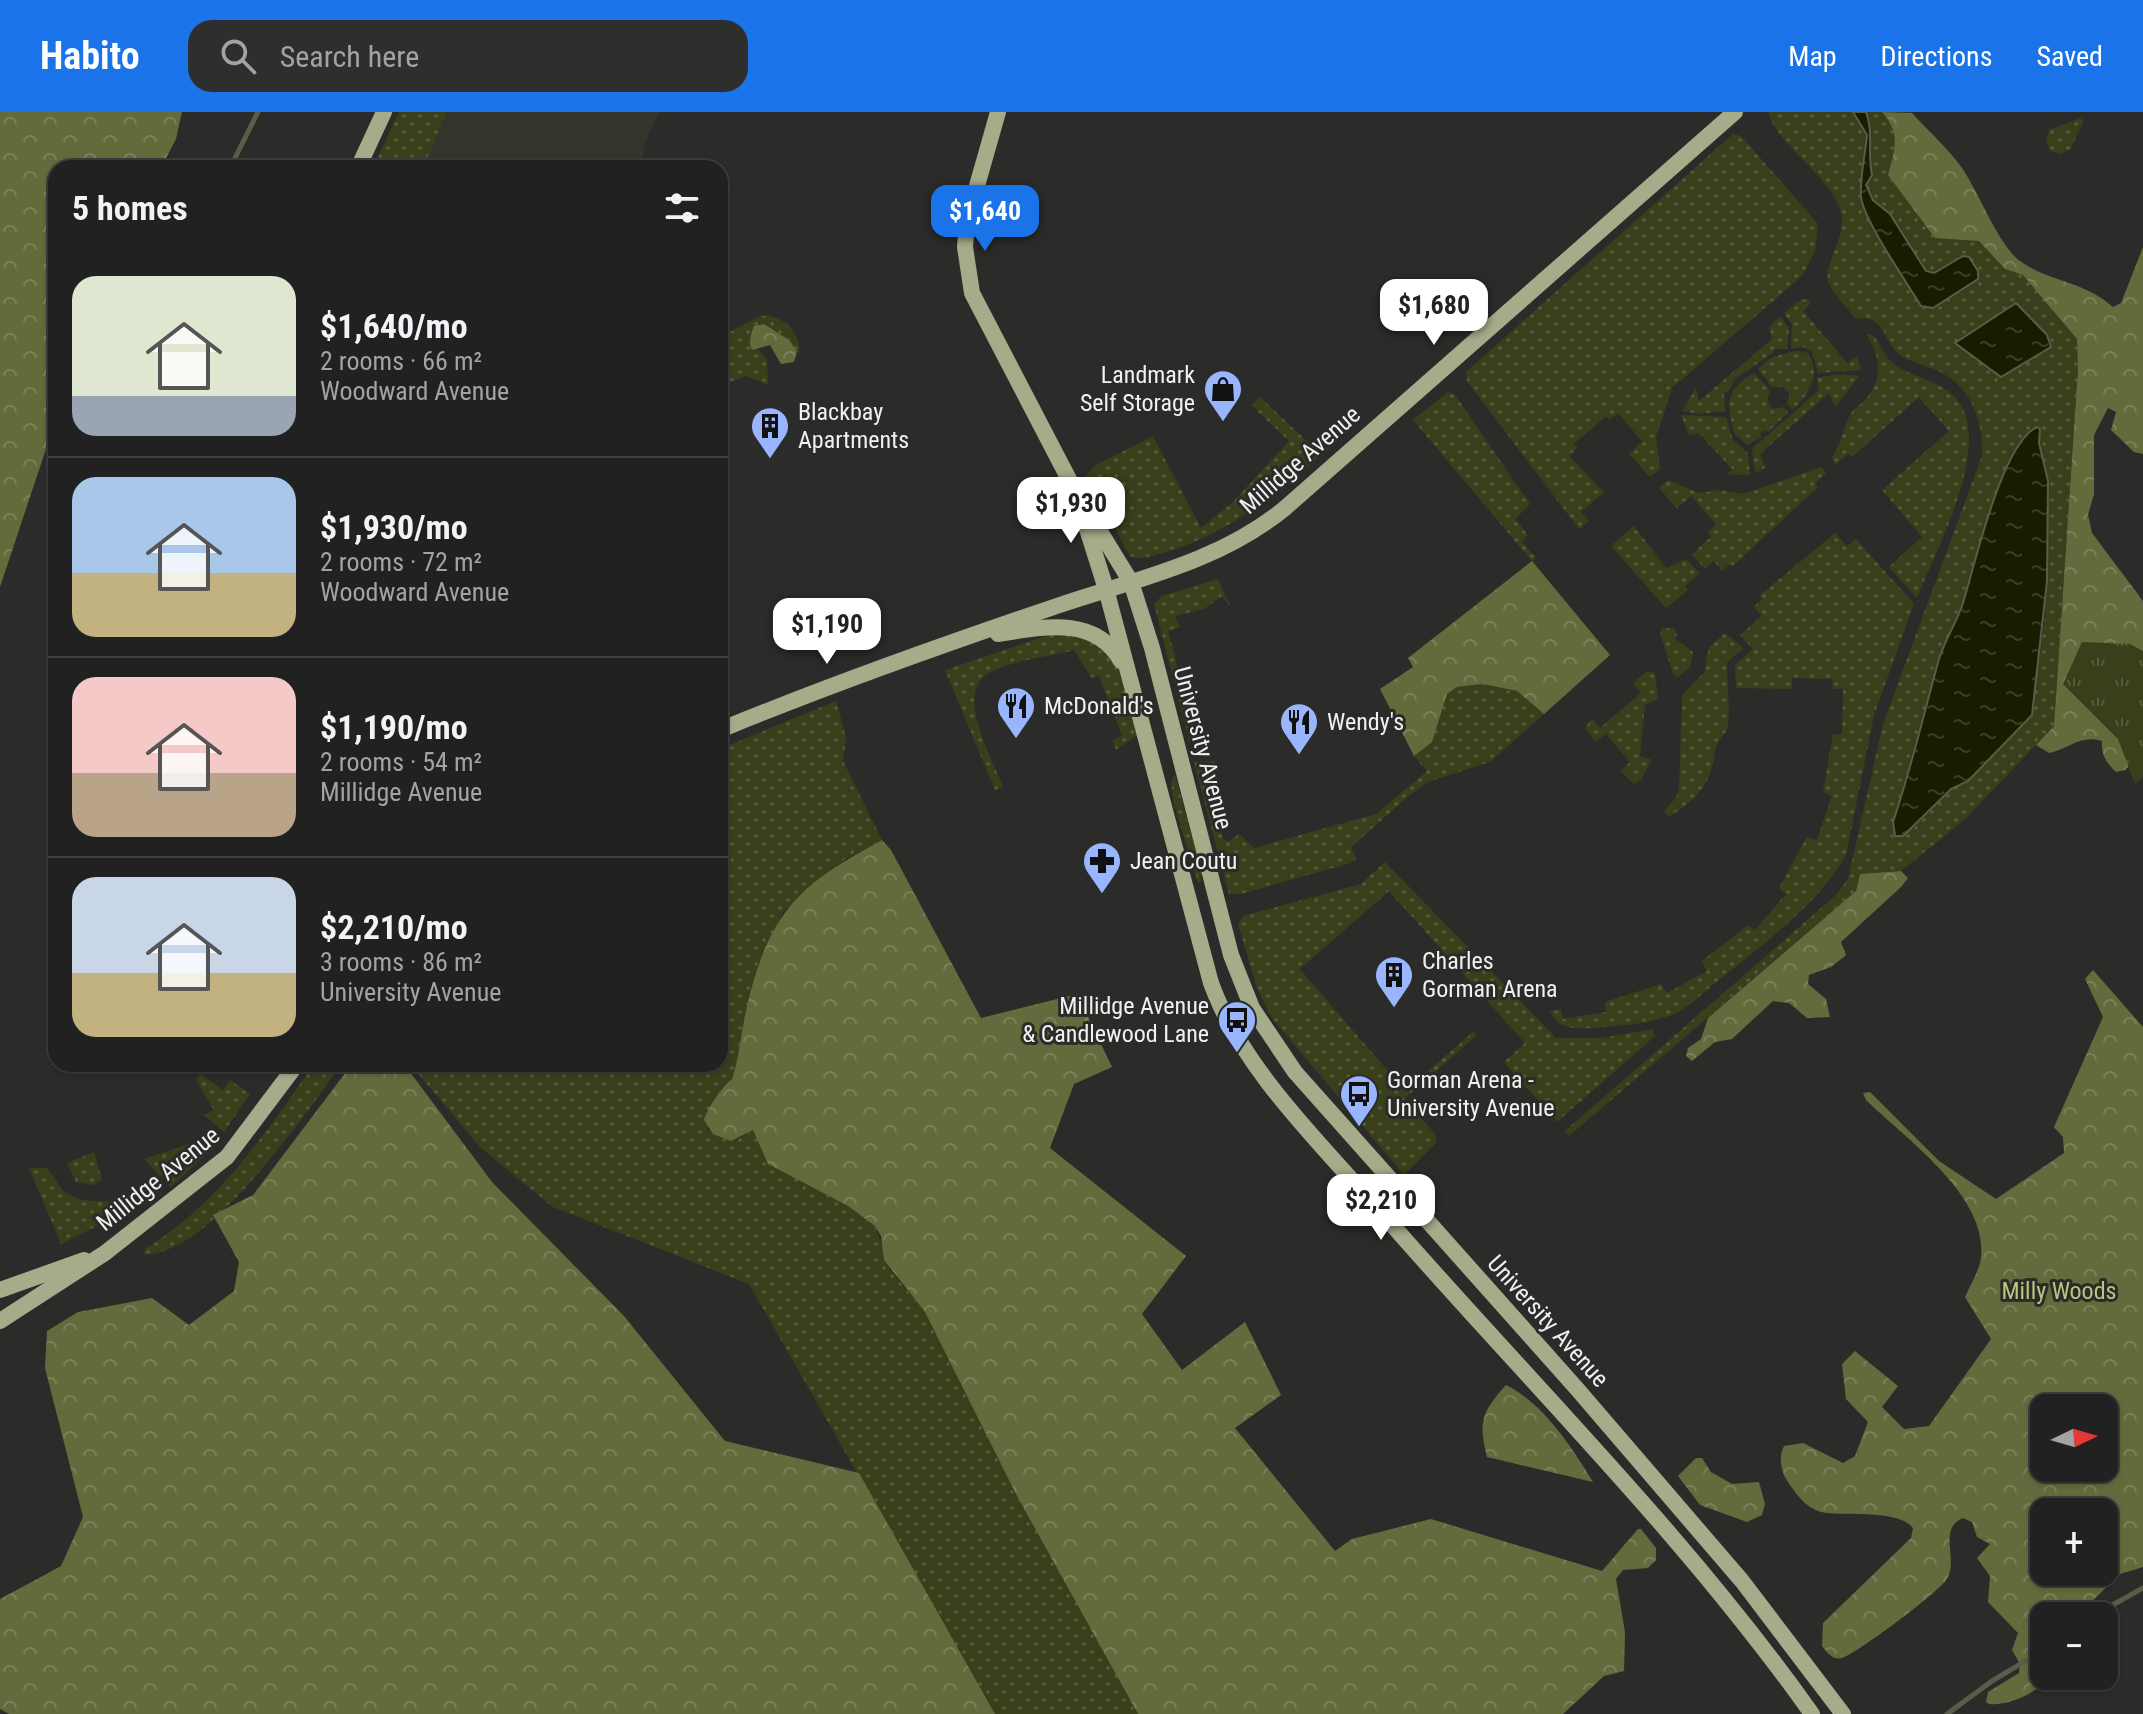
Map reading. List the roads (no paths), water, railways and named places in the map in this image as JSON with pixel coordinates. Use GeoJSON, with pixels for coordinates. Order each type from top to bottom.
{"type":"FeatureCollection","features":[{"type":"Feature","properties":{"kind":"main road"},"geometry":{"type":"LineString","coordinates":[[362,160],[384,112]]}},
{"type":"Feature","properties":{"kind":"main road"},"geometry":{"type":"LineString","coordinates":[[998,112],[967,221],[966,269],[972,293],[1074,489],[1106,589],[1211,983],[1239,1043],[1399,1233],[1699,1569],[1752,1632],[1812,1714]]}},
{"type":"Feature","properties":{"kind":"main road","name":"Millidge Avenue"},"geometry":{"type":"LineString","coordinates":[[728,727],[806,694],[949,642],[1190,563],[1264,526],[1735,112]]}},
{"type":"Feature","properties":{"kind":"main road","name":"University Avenue"},"geometry":{"type":"LineString","coordinates":[[1074,489],[1131,582],[1152,648],[1231,955],[1241,986],[1264,1029],[1295,1072],[1355,1142],[1578,1390],[1726,1562],[1843,1714]]}},
{"type":"Feature","properties":{"kind":"main road"},"geometry":{"type":"LineString","coordinates":[[949,642],[1038,627],[1075,627],[1096,634],[1106,642],[1129,676]]}},
{"type":"Feature","properties":{"kind":"main road","name":"Millidge Avenue"},"geometry":{"type":"LineString","coordinates":[[0,1321],[105,1253],[234,1150],[291,1072]]}},
{"type":"Feature","properties":{"kind":"main road","name":"Millidge Avenue"},"geometry":{"type":"LineString","coordinates":[[0,1290],[105,1253]]}},
{"type":"Feature","properties":{"kind":"water"},"geometry":{"type":"Polygon","coordinates":[[[1853,112],[1866,112],[1868,120],[1872,175],[1866,185],[1873,200],[1890,214],[1926,271],[1934,273],[1963,256],[1969,257],[1978,271],[1978,279],[1933,308],[1921,306],[1877,235],[1863,206],[1861,181],[1867,135],[1853,112]]]}},
{"type":"Feature","properties":{"kind":"water"},"geometry":{"type":"Polygon","coordinates":[[[2016,303],[2047,335],[2051,347],[2001,377],[1955,343],[2016,303]]]}},
{"type":"Feature","properties":{"kind":"water"},"geometry":{"type":"Polygon","coordinates":[[[2037,427],[2040,429],[2039,443],[2048,481],[2047,581],[2032,715],[1968,781],[1951,789],[1903,836],[1895,836],[1893,822],[1939,659],[1963,603],[1991,506],[2012,456],[2024,438],[2037,427]]]}},
{"type":"Feature","properties":{"kind":"waterway"},"geometry":{"type":"LineString","coordinates":[[234,160],[258,112]]}},
{"type":"Feature","properties":{"kind":"waterway"},"geometry":{"type":"LineString","coordinates":[[2118,1602],[2143,1588]]}},
{"type":"Feature","properties":{"kind":"waterway"},"geometry":{"type":"LineString","coordinates":[[1947,1714],[2030,1658]]}},
{"type":"Feature","properties":{"kind":"place","name":"Landmark Self Storage"},"geometry":{"type":"Point","coordinates":[1223,423]}},
{"type":"Feature","properties":{"kind":"place","name":"Blackbay Apartments"},"geometry":{"type":"Point","coordinates":[770,460]}},
{"type":"Feature","properties":{"kind":"place","name":"McDonald's"},"geometry":{"type":"Point","coordinates":[1016,740]}},
{"type":"Feature","properties":{"kind":"place","name":"Wendy's"},"geometry":{"type":"Point","coordinates":[1299,756]}},
{"type":"Feature","properties":{"kind":"place","name":"Jean Coutu"},"geometry":{"type":"Point","coordinates":[1102,895]}},
{"type":"Feature","properties":{"kind":"place","name":"Charles Gorman Arena"},"geometry":{"type":"Point","coordinates":[1394,1009]}},
{"type":"Feature","properties":{"kind":"place","name":"Millidge Avenue & Candlewood Lane"},"geometry":{"type":"Point","coordinates":[1237,1054]}},
{"type":"Feature","properties":{"kind":"place","name":"Gorman Arena - University Avenue"},"geometry":{"type":"Point","coordinates":[1359,1128]}},
{"type":"Feature","properties":{"kind":"park label","name":"Milly Woods"},"geometry":{"type":"Point","coordinates":[2059,1291]}}]}
